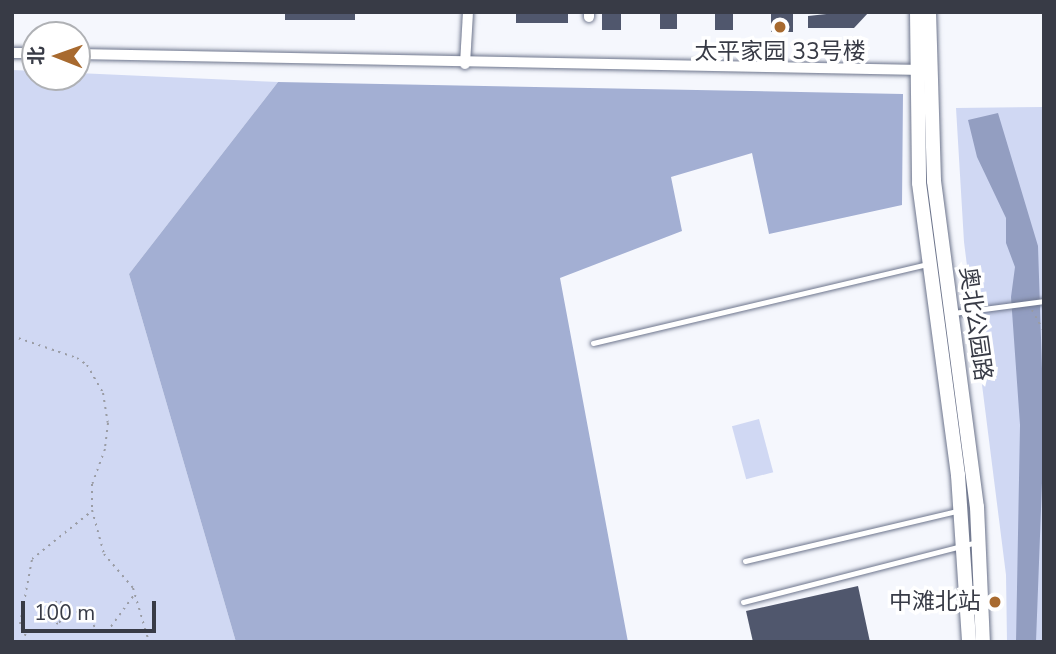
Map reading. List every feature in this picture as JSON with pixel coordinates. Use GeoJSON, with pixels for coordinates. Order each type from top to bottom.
{"type":"FeatureCollection","features":[{"type":"Feature","properties":{"kind":"main road","name":"奥北公园路"},"geometry":{"type":"LineString","coordinates":[[917,12],[943,260],[977,506],[983,642]]}},
{"type":"Feature","properties":{"kind":"main road","name":"奥北公园路"},"geometry":{"type":"LineString","coordinates":[[929,12],[922,70],[928,264],[965,545],[969,642]]}},
{"type":"Feature","properties":{"kind":"street"},"geometry":{"type":"LineString","coordinates":[[465,64],[468,12]]}},
{"type":"Feature","properties":{"kind":"street"},"geometry":{"type":"LineString","coordinates":[[91,54],[465,64],[922,70]]}},
{"type":"Feature","properties":{"kind":"lane"},"geometry":{"type":"LineString","coordinates":[[593,344],[635,330],[786,301],[943,260]]}},
{"type":"Feature","properties":{"kind":"lane"},"geometry":{"type":"LineString","coordinates":[[936,315],[1044,300]]}},
{"type":"Feature","properties":{"kind":"lane"},"geometry":{"type":"LineString","coordinates":[[745,561],[977,506]]}},
{"type":"Feature","properties":{"kind":"lane"},"geometry":{"type":"LineString","coordinates":[[743,602],[980,542]]}},
{"type":"Feature","properties":{"kind":"path"},"geometry":{"type":"LineString","coordinates":[[1032,310],[1044,332]]}},
{"type":"Feature","properties":{"kind":"path"},"geometry":{"type":"LineString","coordinates":[[12,336],[77,358],[87,365],[103,393],[108,423],[105,449],[92,484],[92,510],[104,554],[135,595],[149,642]]}},
{"type":"Feature","properties":{"kind":"path"},"geometry":{"type":"LineString","coordinates":[[29,642],[20,624],[32,559],[92,510]]}},
{"type":"Feature","properties":{"kind":"path"},"geometry":{"type":"LineString","coordinates":[[69,610],[58,624],[45,616],[53,600],[69,610],[80,611],[97,630],[107,632],[135,595]]}},
{"type":"Feature","properties":{"kind":"shaded area"},"geometry":{"type":"Polygon","coordinates":[[[12,70],[21,70],[21,91],[91,91],[91,74],[278,82],[129,274],[236,642],[12,642],[12,70]]]}},
{"type":"Feature","properties":{"kind":"shaded area"},"geometry":{"type":"Polygon","coordinates":[[[278,82],[903,94],[902,205],[769,234],[752,153],[671,177],[682,231],[560,278],[628,642],[236,642],[129,274],[278,82]]]}},
{"type":"Feature","properties":{"kind":"shaded area"},"geometry":{"type":"Polygon","coordinates":[[[1044,107],[1044,642],[1007,642],[1006,575],[964,242],[956,108],[1044,107]]]}},
{"type":"Feature","properties":{"kind":"shaded area"},"geometry":{"type":"Polygon","coordinates":[[[998,113],[1038,246],[1044,430],[1036,642],[1016,642],[1020,425],[1011,297],[1015,267],[1006,243],[1006,218],[977,157],[968,120],[998,113]]]}},
{"type":"Feature","properties":{"kind":"shaded area"},"geometry":{"type":"Polygon","coordinates":[[[759,419],[773,472],[746,479],[732,426],[759,419]]]}},
{"type":"Feature","properties":{"kind":"building"},"geometry":{"type":"Polygon","coordinates":[[[285,12],[355,12],[355,20],[285,20],[285,12]]]}},
{"type":"Feature","properties":{"kind":"building"},"geometry":{"type":"Polygon","coordinates":[[[516,12],[568,12],[568,23],[516,23],[516,12]]]}},
{"type":"Feature","properties":{"kind":"building"},"geometry":{"type":"Polygon","coordinates":[[[602,12],[621,12],[621,30],[602,30],[602,12]]]}},
{"type":"Feature","properties":{"kind":"building"},"geometry":{"type":"Polygon","coordinates":[[[660,12],[677,12],[677,29],[660,29],[660,12]]]}},
{"type":"Feature","properties":{"kind":"building"},"geometry":{"type":"Polygon","coordinates":[[[715,12],[733,12],[733,30],[715,30],[715,12]]]}},
{"type":"Feature","properties":{"kind":"building","name":"太平家园 33号楼"},"geometry":{"type":"Polygon","coordinates":[[[771,12],[793,12],[793,32],[771,32],[771,12]]]}},
{"type":"Feature","properties":{"kind":"building"},"geometry":{"type":"Polygon","coordinates":[[[869,12],[854,28],[808,28],[808,16],[869,12]]]}},
{"type":"Feature","properties":{"kind":"building"},"geometry":{"type":"Polygon","coordinates":[[[858,586],[870,642],[753,642],[746,611],[858,586]]]}},
{"type":"Feature","properties":{"kind":"place","name":"太平家园 33号楼"},"geometry":{"type":"Point","coordinates":[780,27]}},
{"type":"Feature","properties":{"kind":"place","name":"中滩北站"},"geometry":{"type":"Point","coordinates":[995,602]}}]}
